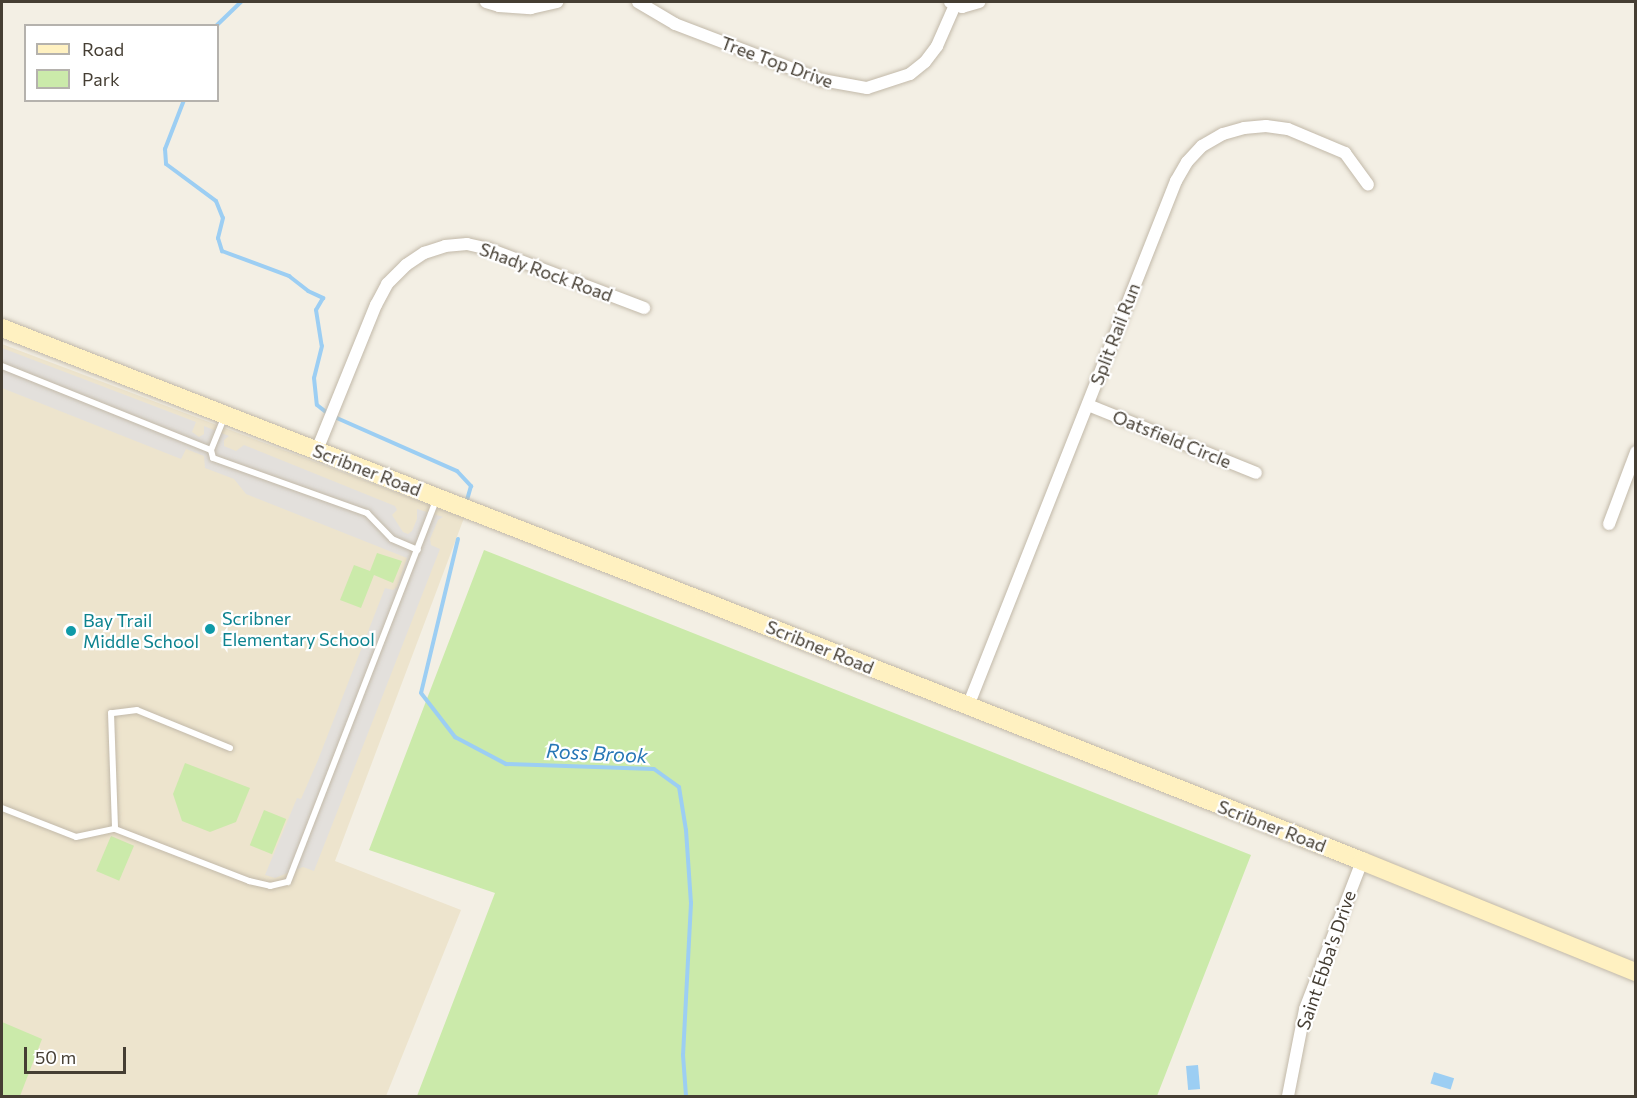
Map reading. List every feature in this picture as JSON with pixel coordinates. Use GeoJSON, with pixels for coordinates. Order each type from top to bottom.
{"type":"FeatureCollection","features":[{"type":"Feature","properties":{"kind":"street"},"geometry":{"type":"LineString","coordinates":[[486,2],[499,6],[531,8],[557,2]]}},
{"type":"Feature","properties":{"kind":"street","name":"Tree Top Drive"},"geometry":{"type":"LineString","coordinates":[[638,2],[675,24],[822,80],[867,88],[889,83],[910,74],[925,62],[937,46],[952,3],[969,7],[979,2]]}},
{"type":"Feature","properties":{"kind":"street","name":"Split Rail Run"},"geometry":{"type":"LineString","coordinates":[[968,706],[1176,181],[1187,162],[1202,146],[1223,134],[1244,128],[1266,126],[1288,129],[1345,153],[1368,185]]}},
{"type":"Feature","properties":{"kind":"street","name":"Shady Rock Road"},"geometry":{"type":"LineString","coordinates":[[317,450],[387,284],[405,264],[424,253],[445,246],[467,244],[489,249],[644,308]]}},
{"type":"Feature","properties":{"kind":"street","name":"Scribner Road"},"geometry":{"type":"LineString","coordinates":[[2,328],[1362,861],[1635,972]]}},
{"type":"Feature","properties":{"kind":"street","name":"Oatsfield Circle"},"geometry":{"type":"LineString","coordinates":[[1088,405],[1256,473]]}},
{"type":"Feature","properties":{"kind":"street"},"geometry":{"type":"LineString","coordinates":[[1609,524],[1635,452]]}},
{"type":"Feature","properties":{"kind":"street","name":"Saint Ebba's Drive"},"geometry":{"type":"LineString","coordinates":[[1288,1096],[1305,1009],[1362,861]]}},
{"type":"Feature","properties":{"kind":"lane"},"geometry":{"type":"LineString","coordinates":[[2,366],[211,450]]}},
{"type":"Feature","properties":{"kind":"lane"},"geometry":{"type":"LineString","coordinates":[[225,414],[211,450],[213,458],[367,513],[392,539],[418,550]]}},
{"type":"Feature","properties":{"kind":"lane"},"geometry":{"type":"LineString","coordinates":[[2,808],[76,837],[115,829],[249,881],[270,886],[288,882],[438,497]]}},
{"type":"Feature","properties":{"kind":"lane"},"geometry":{"type":"LineString","coordinates":[[115,829],[111,713],[137,710],[230,748]]}},
{"type":"Feature","properties":{"kind":"shaded area"},"geometry":{"type":"Polygon","coordinates":[[[2,344],[464,518],[335,861],[461,910],[386,1096],[2,1096],[2,344]]]}},
{"type":"Feature","properties":{"kind":"shaded area"},"geometry":{"type":"Polygon","coordinates":[[[2,348],[196,422],[192,432],[199,437],[204,434],[204,426],[229,436],[224,440],[224,446],[236,451],[244,445],[395,506],[397,510],[392,515],[403,532],[408,534],[412,531],[417,519],[417,509],[443,517],[438,520],[430,539],[431,545],[440,549],[314,871],[303,867],[275,878],[265,875],[297,798],[301,799],[318,760],[385,588],[393,590],[397,587],[407,558],[246,494],[234,479],[205,468],[204,456],[186,449],[181,459],[2,388],[2,348]]]}},
{"type":"Feature","properties":{"kind":"green space"},"geometry":{"type":"Polygon","coordinates":[[[484,550],[1251,855],[1157,1096],[417,1096],[495,893],[369,850],[484,550]]]}},
{"type":"Feature","properties":{"kind":"green space"},"geometry":{"type":"Polygon","coordinates":[[[377,553],[402,561],[393,583],[374,575],[361,608],[340,600],[354,565],[370,571],[377,553]]]}},
{"type":"Feature","properties":{"kind":"green space"},"geometry":{"type":"Polygon","coordinates":[[[185,763],[250,788],[236,822],[210,832],[182,821],[173,794],[185,763]]]}},
{"type":"Feature","properties":{"kind":"green space"},"geometry":{"type":"Polygon","coordinates":[[[264,810],[286,819],[272,854],[250,845],[264,810]]]}},
{"type":"Feature","properties":{"kind":"green space"},"geometry":{"type":"Polygon","coordinates":[[[111,836],[134,846],[119,881],[96,871],[111,836]]]}},
{"type":"Feature","properties":{"kind":"green space"},"geometry":{"type":"Polygon","coordinates":[[[2,1022],[42,1039],[20,1096],[2,1096],[2,1022]]]}},
{"type":"Feature","properties":{"kind":"water"},"geometry":{"type":"Polygon","coordinates":[[[1198,1065],[1200,1089],[1188,1090],[1186,1066],[1198,1065]]]}},
{"type":"Feature","properties":{"kind":"water"},"geometry":{"type":"Polygon","coordinates":[[[1434,1072],[1454,1078],[1451,1090],[1430,1083],[1434,1072]]]}},
{"type":"Feature","properties":{"kind":"waterway","name":"Ross Brook"},"geometry":{"type":"LineString","coordinates":[[218,24],[241,2]]}},
{"type":"Feature","properties":{"kind":"waterway","name":"Ross Brook"},"geometry":{"type":"LineString","coordinates":[[183,102],[165,149],[166,164],[216,201],[223,218],[218,238],[222,251],[289,276],[308,291],[323,298],[316,310],[322,346],[314,378],[317,405],[330,415],[457,471],[471,486],[467,500]]}},
{"type":"Feature","properties":{"kind":"waterway","name":"Ross Brook"},"geometry":{"type":"LineString","coordinates":[[458,539],[421,693],[455,737],[506,764],[654,769],[679,787],[686,830],[691,903],[683,1055],[686,1096]]}},
{"type":"Feature","properties":{"kind":"place","name":"Scribner Elementary School"},"geometry":{"type":"Point","coordinates":[210,629]}},
{"type":"Feature","properties":{"kind":"place","name":"Bay Trail Middle School"},"geometry":{"type":"Point","coordinates":[71,631]}}]}
